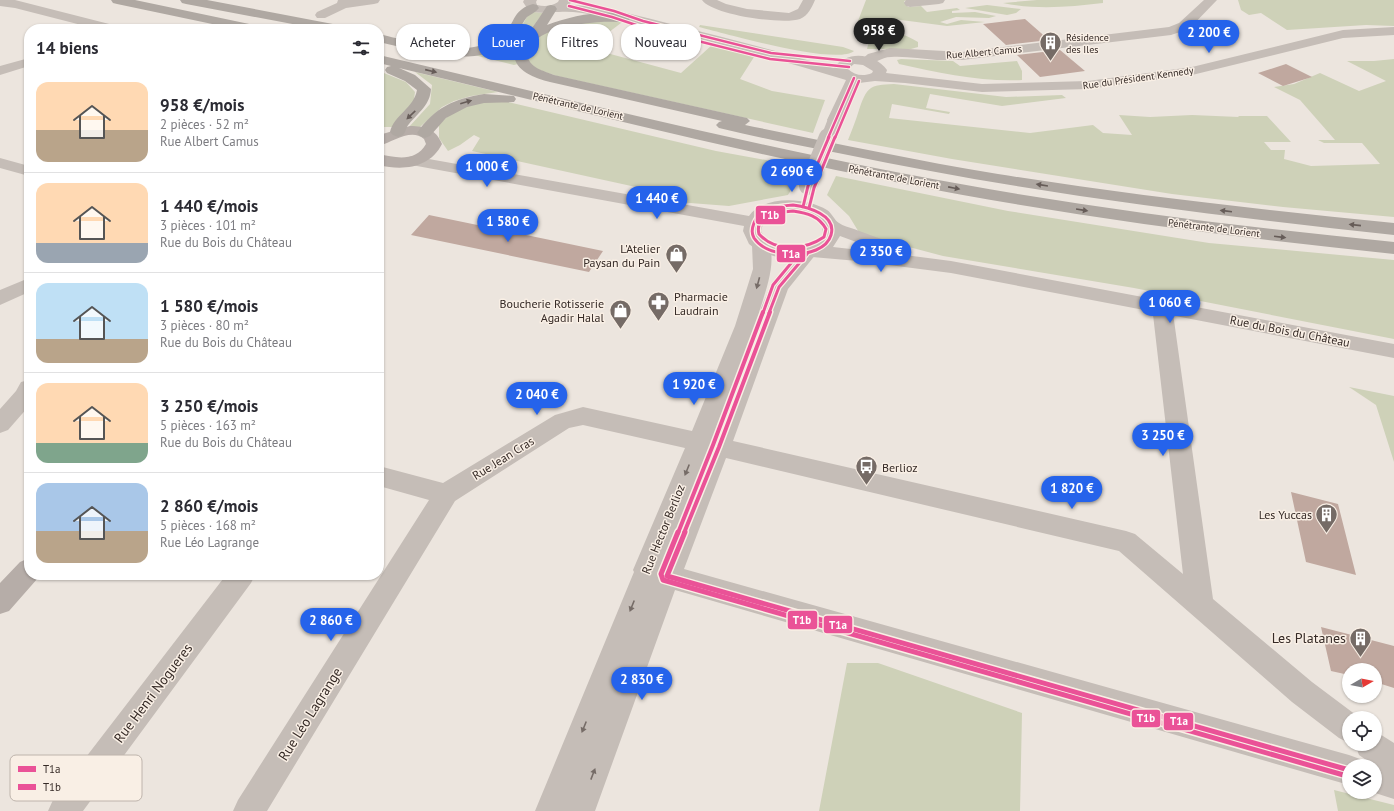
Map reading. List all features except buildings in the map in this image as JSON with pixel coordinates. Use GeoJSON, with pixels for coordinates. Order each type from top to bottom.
{"type":"FeatureCollection","features":[{"type":"Feature","properties":{"kind":"highway"},"geometry":{"type":"LineString","coordinates":[[117,0],[147,5],[232,24]]}},
{"type":"Feature","properties":{"kind":"highway"},"geometry":{"type":"LineString","coordinates":[[175,0],[284,24]]}},
{"type":"Feature","properties":{"kind":"highway"},"geometry":{"type":"LineString","coordinates":[[186,0],[269,14],[315,24]]}},
{"type":"Feature","properties":{"kind":"highway"},"geometry":{"type":"LineString","coordinates":[[384,39],[438,50],[459,52],[481,50],[505,41],[513,33],[522,16],[532,4]]}},
{"type":"Feature","properties":{"kind":"highway"},"geometry":{"type":"LineString","coordinates":[[147,5],[213,24]]}},
{"type":"Feature","properties":{"kind":"highway"},"geometry":{"type":"LineString","coordinates":[[539,28],[557,6]]}},
{"type":"Feature","properties":{"kind":"highway"},"geometry":{"type":"LineString","coordinates":[[539,32],[556,25],[568,22],[594,18],[624,18]]}},
{"type":"Feature","properties":{"kind":"highway"},"geometry":{"type":"LineString","coordinates":[[384,46],[498,72]]}},
{"type":"Feature","properties":{"kind":"highway","name":"Pénétrante de Lorient"},"geometry":{"type":"LineString","coordinates":[[384,60],[839,166],[1002,197],[1220,230],[1394,248]]}},
{"type":"Feature","properties":{"kind":"highway"},"geometry":{"type":"LineString","coordinates":[[522,60],[531,71],[550,78],[708,113],[942,169]]}},
{"type":"Feature","properties":{"kind":"highway"},"geometry":{"type":"LineString","coordinates":[[384,67],[397,71],[410,78],[424,89],[424,96],[417,109],[400,126],[398,132]]}},
{"type":"Feature","properties":{"kind":"highway","name":"Pénétrante de Lorient"},"geometry":{"type":"LineString","coordinates":[[513,76],[707,121],[846,151],[942,169],[1208,209],[1394,229]]}},
{"type":"Feature","properties":{"kind":"highway"},"geometry":{"type":"LineString","coordinates":[[425,133],[437,117],[458,104],[486,98],[515,99],[682,138],[839,166]]}},
{"type":"Feature","properties":{"kind":"main road"},"geometry":{"type":"LineString","coordinates":[[384,138],[398,132],[413,131],[425,133],[432,137],[434,141],[433,147],[427,154],[412,161],[384,162]]}},
{"type":"Feature","properties":{"kind":"main road"},"geometry":{"type":"LineString","coordinates":[[0,602],[24,576]]}},
{"type":"Feature","properties":{"kind":"street"},"geometry":{"type":"LineString","coordinates":[[321,15],[344,3],[374,0]]}},
{"type":"Feature","properties":{"kind":"street"},"geometry":{"type":"LineString","coordinates":[[570,0],[614,11],[643,21],[771,53],[851,77],[865,79],[873,69],[850,61],[771,53]]}},
{"type":"Feature","properties":{"kind":"street"},"geometry":{"type":"LineString","coordinates":[[708,0],[732,10],[783,17],[795,16],[802,12],[809,0]]}},
{"type":"Feature","properties":{"kind":"street"},"geometry":{"type":"LineString","coordinates":[[910,3],[939,0]]}},
{"type":"Feature","properties":{"kind":"street","name":"Rue Albert Camus"},"geometry":{"type":"LineString","coordinates":[[873,69],[870,58],[895,53],[962,56],[1171,31],[1184,26],[1211,0]]}},
{"type":"Feature","properties":{"kind":"street"},"geometry":{"type":"LineString","coordinates":[[0,2],[15,4],[93,24]]}},
{"type":"Feature","properties":{"kind":"street"},"geometry":{"type":"LineString","coordinates":[[532,4],[584,9],[643,21]]}},
{"type":"Feature","properties":{"kind":"street","name":"Rue du Président Kennedy"},"geometry":{"type":"LineString","coordinates":[[873,69],[905,79],[982,88],[1088,85],[1179,73],[1218,65],[1318,39],[1374,31],[1394,31]]}},
{"type":"Feature","properties":{"kind":"street"},"geometry":{"type":"LineString","coordinates":[[850,61],[841,68],[841,71],[851,77]]}},
{"type":"Feature","properties":{"kind":"street"},"geometry":{"type":"LineString","coordinates":[[0,71],[24,64]]}},
{"type":"Feature","properties":{"kind":"street"},"geometry":{"type":"LineString","coordinates":[[803,207],[808,186],[851,77]]}},
{"type":"Feature","properties":{"kind":"street"},"geometry":{"type":"LineString","coordinates":[[433,147],[465,160],[566,188]]}},
{"type":"Feature","properties":{"kind":"street"},"geometry":{"type":"LineString","coordinates":[[412,161],[753,222]]}},
{"type":"Feature","properties":{"kind":"street"},"geometry":{"type":"LineString","coordinates":[[0,164],[24,170]]}},
{"type":"Feature","properties":{"kind":"street"},"geometry":{"type":"LineString","coordinates":[[793,205],[803,207],[821,214],[831,226],[832,234],[830,241],[824,248],[810,253],[782,254],[761,245],[755,238],[752,230],[753,222],[760,214],[772,208],[793,205]]}},
{"type":"Feature","properties":{"kind":"street","name":"Rue du Bois du Château"},"geometry":{"type":"LineString","coordinates":[[831,226],[868,241],[951,267]]}},
{"type":"Feature","properties":{"kind":"street","name":"Rue Hector Berlioz"},"geometry":{"type":"LineString","coordinates":[[708,445],[762,269],[761,245]]}},
{"type":"Feature","properties":{"kind":"street","name":"Rue du Bois du Château"},"geometry":{"type":"LineString","coordinates":[[810,253],[863,255],[951,267],[1394,351]]}},
{"type":"Feature","properties":{"kind":"street","name":"Rue Hector Berlioz"},"geometry":{"type":"LineString","coordinates":[[551,811],[657,573],[708,445],[762,330],[779,288],[810,253]]}},
{"type":"Feature","properties":{"kind":"street"},"geometry":{"type":"LineString","coordinates":[[0,298],[24,289]]}},
{"type":"Feature","properties":{"kind":"street"},"geometry":{"type":"LineString","coordinates":[[1162,306],[1200,605]]}},
{"type":"Feature","properties":{"kind":"street"},"geometry":{"type":"LineString","coordinates":[[0,424],[24,396]]}},
{"type":"Feature","properties":{"kind":"street","name":"Rue Jean Cras"},"geometry":{"type":"LineString","coordinates":[[446,494],[562,420],[583,416],[1126,542],[1302,692],[1342,723]]}},
{"type":"Feature","properties":{"kind":"street"},"geometry":{"type":"LineString","coordinates":[[384,477],[446,494]]}},
{"type":"Feature","properties":{"kind":"street","name":"Rue Léo Lagrange"},"geometry":{"type":"LineString","coordinates":[[249,811],[446,494]]}},
{"type":"Feature","properties":{"kind":"street"},"geometry":{"type":"LineString","coordinates":[[657,573],[1342,768]]}},
{"type":"Feature","properties":{"kind":"street","name":"Rue Hector Berlioz"},"geometry":{"type":"LineString","coordinates":[[579,811],[657,573]]}},
{"type":"Feature","properties":{"kind":"street","name":"Rue Henri Nogueres"},"geometry":{"type":"LineString","coordinates":[[106,755],[238,580]]}},
{"type":"Feature","properties":{"kind":"street"},"geometry":{"type":"LineString","coordinates":[[1379,751],[1394,762]]}},
{"type":"Feature","properties":{"kind":"street"},"geometry":{"type":"LineString","coordinates":[[1382,780],[1394,784]]}},
{"type":"Feature","properties":{"kind":"street","name":"Rue Henri Nogueres"},"geometry":{"type":"LineString","coordinates":[[64,811],[72,801]]}},
{"type":"Feature","properties":{"kind":"green space"},"geometry":{"type":"Polygon","coordinates":[[[866,0],[910,0],[904,1],[908,7],[921,6],[927,12],[957,8],[960,10],[952,11],[952,13],[975,12],[996,16],[989,18],[956,17],[940,22],[947,24],[961,20],[985,22],[947,26],[886,18],[881,29],[896,32],[909,37],[918,42],[918,47],[911,49],[867,49],[872,30],[858,21],[866,0]]]}},
{"type":"Feature","properties":{"kind":"green space"},"geometry":{"type":"Polygon","coordinates":[[[1037,0],[1103,0],[1103,3],[1066,7],[1028,7],[1003,3],[1037,0]]]}},
{"type":"Feature","properties":{"kind":"green space"},"geometry":{"type":"Polygon","coordinates":[[[1238,0],[1394,0],[1394,26],[1366,25],[1287,30],[1261,13],[1249,15],[1241,10],[1238,0]]]}},
{"type":"Feature","properties":{"kind":"green space"},"geometry":{"type":"Polygon","coordinates":[[[987,5],[1021,9],[1016,13],[1007,15],[965,8],[987,5]]]}},
{"type":"Feature","properties":{"kind":"green space"},"geometry":{"type":"Polygon","coordinates":[[[534,12],[543,13],[535,24],[523,24],[528,15],[534,12]]]}},
{"type":"Feature","properties":{"kind":"green space"},"geometry":{"type":"Polygon","coordinates":[[[592,20],[625,21],[613,29],[613,24],[575,24],[592,20]]]}},
{"type":"Feature","properties":{"kind":"green space"},"geometry":{"type":"Polygon","coordinates":[[[701,25],[843,47],[854,51],[843,55],[804,52],[701,28],[701,25]]]}},
{"type":"Feature","properties":{"kind":"green space"},"geometry":{"type":"Polygon","coordinates":[[[547,32],[547,60],[613,60],[613,55],[621,57],[621,60],[633,60],[681,73],[695,60],[701,60],[701,55],[712,45],[754,57],[740,79],[772,91],[825,100],[813,133],[557,76],[534,67],[528,60],[539,60],[539,36],[547,32]]]}},
{"type":"Feature","properties":{"kind":"green space"},"geometry":{"type":"Polygon","coordinates":[[[478,51],[478,56],[470,54],[478,51]]]}},
{"type":"Feature","properties":{"kind":"green space"},"geometry":{"type":"Polygon","coordinates":[[[1394,59],[1394,217],[1283,207],[1172,194],[952,159],[848,140],[864,96],[867,92],[879,85],[894,84],[1006,97],[1062,95],[1066,98],[1002,106],[930,94],[926,108],[950,112],[949,114],[892,104],[889,118],[1030,133],[1093,125],[1103,133],[1132,135],[1119,115],[1150,117],[1192,115],[1239,117],[1238,116],[1267,116],[1291,142],[1264,142],[1271,150],[1285,150],[1284,159],[1311,166],[1380,164],[1362,143],[1324,143],[1318,140],[1335,140],[1300,100],[1274,87],[1294,84],[1320,73],[1359,91],[1386,81],[1347,61],[1394,59]]]}},
{"type":"Feature","properties":{"kind":"green space"},"geometry":{"type":"Polygon","coordinates":[[[494,60],[516,60],[518,64],[514,65],[494,60]]]}},
{"type":"Feature","properties":{"kind":"green space"},"geometry":{"type":"Polygon","coordinates":[[[897,60],[953,61],[960,66],[1017,61],[1022,71],[1022,80],[992,80],[945,74],[899,64],[897,60]]]}},
{"type":"Feature","properties":{"kind":"green space"},"geometry":{"type":"Polygon","coordinates":[[[415,72],[498,92],[471,96],[454,101],[442,107],[420,127],[408,128],[430,104],[432,85],[415,72]]]}},
{"type":"Feature","properties":{"kind":"green space"},"geometry":{"type":"Polygon","coordinates":[[[384,73],[406,82],[415,92],[413,106],[393,127],[384,127],[384,73]]]}},
{"type":"Feature","properties":{"kind":"green space"},"geometry":{"type":"Polygon","coordinates":[[[504,101],[716,151],[805,167],[788,195],[729,206],[677,202],[677,196],[472,151],[480,138],[474,135],[448,151],[439,138],[439,125],[446,118],[468,105],[484,102],[504,101]]]}},
{"type":"Feature","properties":{"kind":"green space"},"geometry":{"type":"Polygon","coordinates":[[[836,176],[1008,211],[1209,243],[1394,260],[1394,339],[1134,288],[943,256],[860,234],[849,216],[827,195],[836,176]]]}},
{"type":"Feature","properties":{"kind":"green space"},"geometry":{"type":"Polygon","coordinates":[[[1349,387],[1394,396],[1394,462],[1376,405],[1349,387]]]}},
{"type":"Feature","properties":{"kind":"green space"},"geometry":{"type":"Polygon","coordinates":[[[847,663],[878,663],[1022,713],[1020,811],[819,811],[847,663]]]}},
{"type":"Feature","properties":{"kind":"green space"},"geometry":{"type":"Polygon","coordinates":[[[1334,790],[1342,792],[1342,799],[1370,799],[1394,805],[1394,811],[1338,811],[1334,790]]]}},
{"type":"Feature","properties":{"kind":"transit line","name":"T1a"},"geometry":{"type":"LineString","coordinates":[[570,0],[614,11],[643,21],[771,53],[850,61]]}},
{"type":"Feature","properties":{"kind":"transit line","name":"T1b"},"geometry":{"type":"LineString","coordinates":[[569,6],[612,17],[642,27],[770,59],[849,67]]}},
{"type":"Feature","properties":{"kind":"transit line","name":"T1a"},"geometry":{"type":"LineString","coordinates":[[803,207],[808,186],[854,78]]}},
{"type":"Feature","properties":{"kind":"transit line","name":"T1b"},"geometry":{"type":"LineString","coordinates":[[809,208],[814,188],[859,81]]}},
{"type":"Feature","properties":{"kind":"transit line","name":"T1a"},"geometry":{"type":"LineString","coordinates":[[793,205],[813,210],[825,217],[829,222],[832,232],[823,247],[802,254],[777,252],[762,245],[755,238],[752,230],[755,220],[759,215],[775,207],[793,205]]}},
{"type":"Feature","properties":{"kind":"transit line","name":"T1b"},"geometry":{"type":"LineString","coordinates":[[793,211],[808,214],[820,221],[826,229],[824,237],[810,245],[792,248],[774,245],[759,234],[758,231],[761,222],[768,216],[793,211]]}},
{"type":"Feature","properties":{"kind":"transit line","name":"T1b"},"geometry":{"type":"LineString","coordinates":[[802,250],[773,285],[713,445],[661,574],[663,580],[1342,775]]}},
{"type":"Feature","properties":{"kind":"transit line","name":"T1a"},"geometry":{"type":"LineString","coordinates":[[807,254],[779,287],[719,447],[667,576],[1342,768]]}},
{"type":"Feature","properties":{"kind":"place","name":"Résidence des Iles"},"geometry":{"type":"Point","coordinates":[1050,62]}},
{"type":"Feature","properties":{"kind":"place","name":"L'Atelier Paysan du Pain"},"geometry":{"type":"Point","coordinates":[676,274]}},
{"type":"Feature","properties":{"kind":"place","name":"Pharmacie Laudrain"},"geometry":{"type":"Point","coordinates":[658,322]}},
{"type":"Feature","properties":{"kind":"place","name":"Boucherie Rotisserie Agadir Halal"},"geometry":{"type":"Point","coordinates":[620,330]}},
{"type":"Feature","properties":{"kind":"place","name":"Berlioz"},"geometry":{"type":"Point","coordinates":[867,486]}},
{"type":"Feature","properties":{"kind":"place","name":"Les Yuccas"},"geometry":{"type":"Point","coordinates":[1327,534]}},
{"type":"Feature","properties":{"kind":"place","name":"Les Platanes"},"geometry":{"type":"Point","coordinates":[1361,658]}}]}
